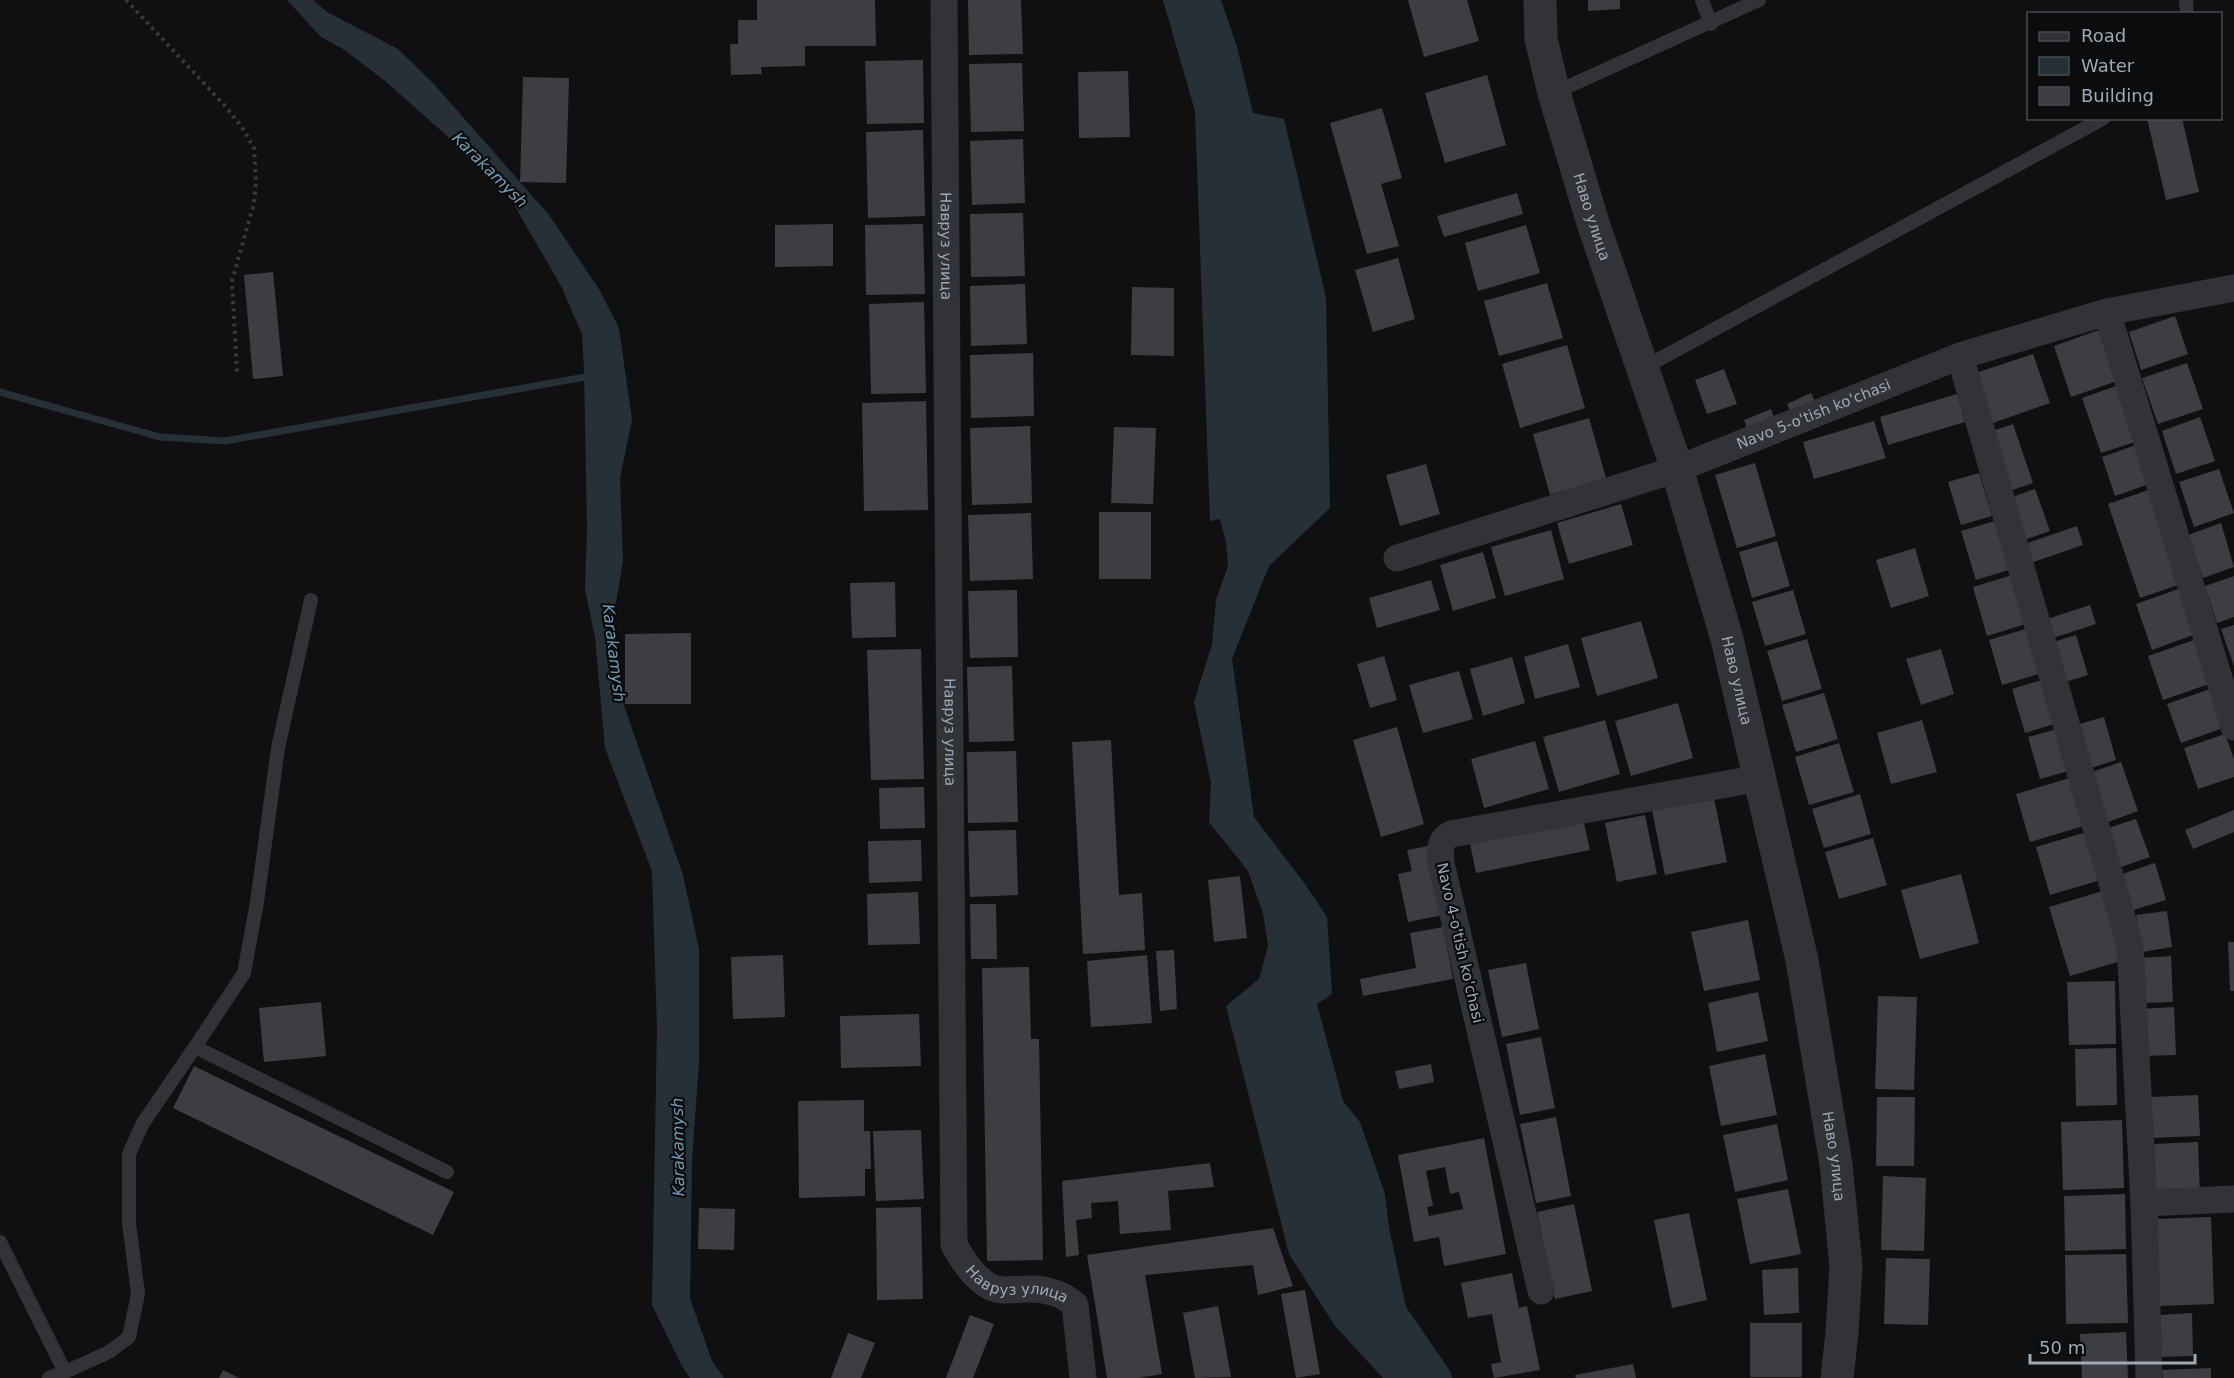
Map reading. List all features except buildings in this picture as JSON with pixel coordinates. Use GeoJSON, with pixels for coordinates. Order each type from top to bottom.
{"type":"FeatureCollection","features":[{"type":"Feature","properties":{"kind":"street","name":"Навруз улица"},"geometry":{"type":"LineString","coordinates":[[944,0],[954,1245],[965,1265],[988,1286],[1003,1290],[1031,1288],[1067,1296],[1075,1305],[1083,1378]]}},
{"type":"Feature","properties":{"kind":"street","name":"Наво улица"},"geometry":{"type":"LineString","coordinates":[[1540,0],[1541,39],[1554,93],[1593,223],[1677,469],[1727,639],[1802,960],[1836,1164],[1846,1266],[1837,1378]]}},
{"type":"Feature","properties":{"kind":"street","name":"Navo 5-o'tish ko'chasi"},"geometry":{"type":"LineString","coordinates":[[1397,558],[1677,469],[1960,356],[2107,312],[2234,288]]}},
{"type":"Feature","properties":{"kind":"street"},"geometry":{"type":"LineString","coordinates":[[2107,312],[2234,726]]}},
{"type":"Feature","properties":{"kind":"street"},"geometry":{"type":"LineString","coordinates":[[1960,356],[2130,945],[2144,1203],[2149,1378]]}},
{"type":"Feature","properties":{"kind":"street","name":"Navo 4-o'tish ko'chasi"},"geometry":{"type":"LineString","coordinates":[[1541,1291],[1441,862],[1440,846],[1444,837],[1451,834],[1760,778]]}},
{"type":"Feature","properties":{"kind":"street"},"geometry":{"type":"LineString","coordinates":[[2144,1203],[2234,1198]]}},
{"type":"Feature","properties":{"kind":"lane"},"geometry":{"type":"LineString","coordinates":[[1702,0],[1711,24]]}},
{"type":"Feature","properties":{"kind":"lane"},"geometry":{"type":"LineString","coordinates":[[1554,93],[1711,24],[1759,0]]}},
{"type":"Feature","properties":{"kind":"lane"},"geometry":{"type":"LineString","coordinates":[[1642,368],[2100,120]]}},
{"type":"Feature","properties":{"kind":"lane"},"geometry":{"type":"LineString","coordinates":[[49,1378],[109,1352],[129,1337],[138,1294],[129,1223],[129,1154],[143,1123],[244,973],[257,902],[278,748],[311,600]]}},
{"type":"Feature","properties":{"kind":"lane"},"geometry":{"type":"LineString","coordinates":[[195,1047],[447,1172]]}},
{"type":"Feature","properties":{"kind":"lane"},"geometry":{"type":"LineString","coordinates":[[0,1242],[65,1372]]}},
{"type":"Feature","properties":{"kind":"path"},"geometry":{"type":"LineString","coordinates":[[126,0],[225,106],[242,127],[254,148],[256,182],[254,203],[232,281],[237,373]]}},
{"type":"Feature","properties":{"kind":"water","name":"Karakamysh"},"geometry":{"type":"Polygon","coordinates":[[[287,0],[313,0],[327,12],[398,49],[433,83],[549,215],[599,289],[619,328],[632,420],[620,478],[623,560],[613,622],[622,700],[683,875],[699,949],[699,1060],[692,1162],[690,1298],[712,1361],[724,1378],[690,1378],[652,1305],[657,1028],[652,871],[605,748],[595,637],[585,589],[587,528],[582,334],[561,286],[510,198],[454,142],[384,80],[343,49],[321,37],[287,0]]]}},
{"type":"Feature","properties":{"kind":"water"},"geometry":{"type":"Polygon","coordinates":[[[1163,0],[1221,0],[1237,47],[1253,113],[1284,119],[1326,298],[1330,508],[1269,566],[1232,659],[1254,817],[1327,917],[1332,994],[1317,1004],[1343,1101],[1360,1122],[1385,1194],[1389,1228],[1406,1307],[1450,1371],[1452,1378],[1383,1378],[1335,1326],[1289,1254],[1226,1006],[1259,979],[1268,946],[1263,913],[1248,871],[1209,822],[1211,783],[1194,702],[1212,644],[1216,600],[1228,566],[1226,542],[1220,519],[1210,521],[1195,111],[1163,0]]]}},
{"type":"Feature","properties":{"kind":"waterway"},"geometry":{"type":"LineString","coordinates":[[0,392],[160,437],[225,441],[591,376]]}}]}
